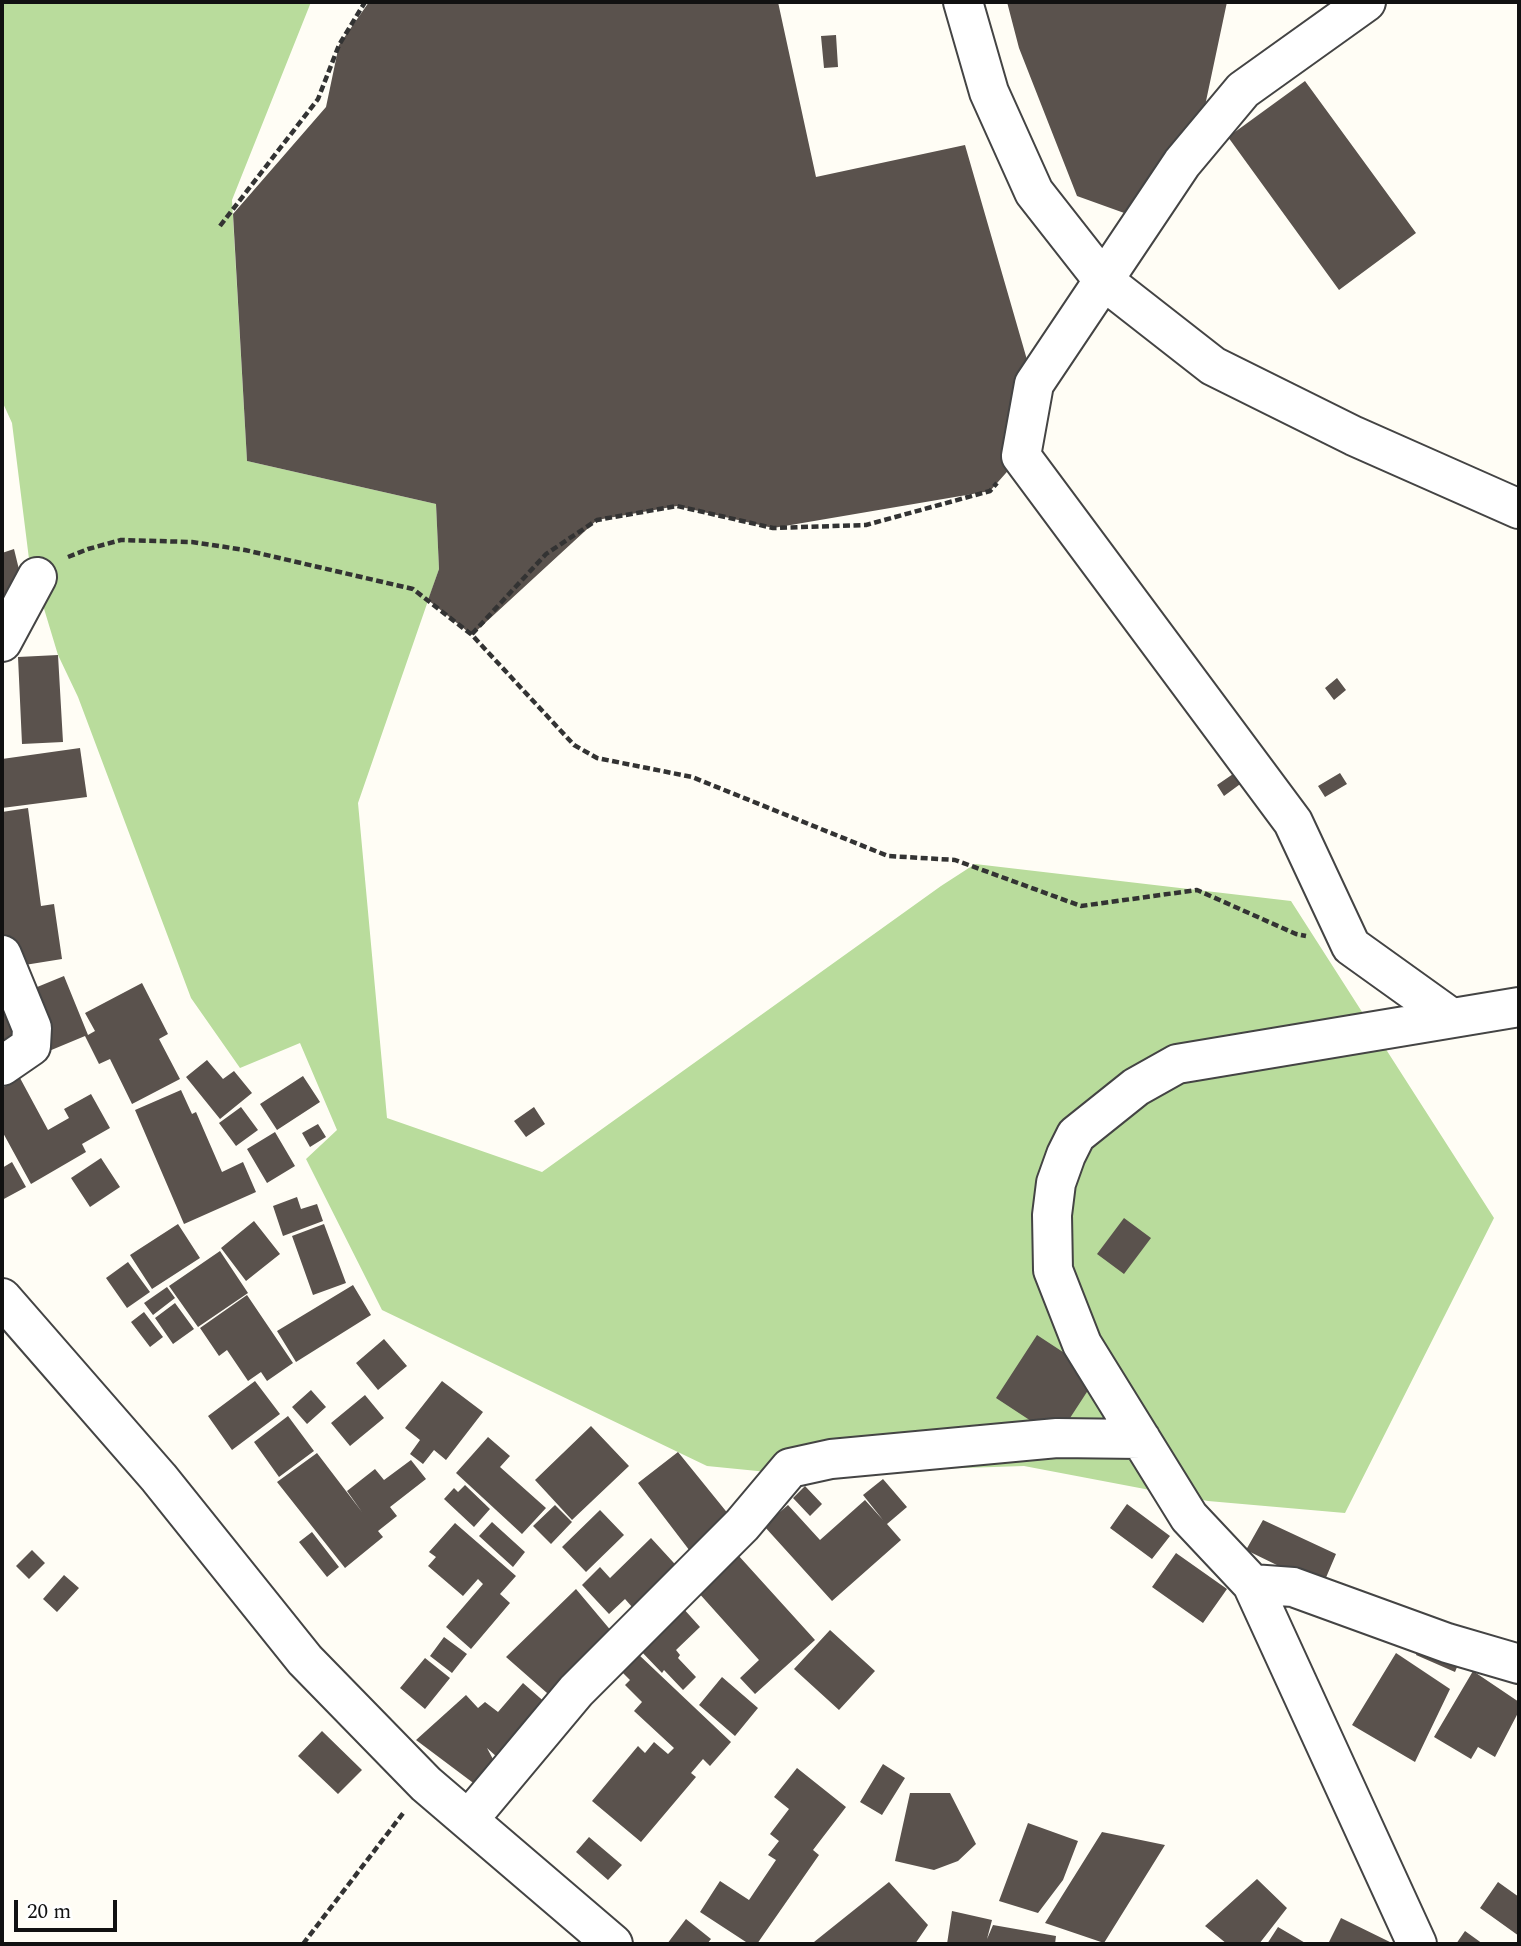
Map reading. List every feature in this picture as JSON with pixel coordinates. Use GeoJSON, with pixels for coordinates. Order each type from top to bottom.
{"type":"FeatureCollection","features":[{"type":"Feature","properties":{"kind":"street"},"geometry":{"type":"LineString","coordinates":[[963,2],[989,92],[1034,192],[1103,280],[1213,366],[1354,436],[1519,509]]}},
{"type":"Feature","properties":{"kind":"street"},"geometry":{"type":"LineString","coordinates":[[1366,2],[1243,90],[1182,163],[1034,384],[1021,456],[1293,822],[1351,946],[1450,1017]]}},
{"type":"Feature","properties":{"kind":"street"},"geometry":{"type":"LineString","coordinates":[[2,642],[37,577]]}},
{"type":"Feature","properties":{"kind":"street"},"geometry":{"type":"LineString","coordinates":[[2,955],[32,1028],[31,1046],[2,1066]]}},
{"type":"Feature","properties":{"kind":"street"},"geometry":{"type":"LineString","coordinates":[[1417,1944],[1252,1584],[1189,1517],[1082,1344],[1053,1270],[1051,1237],[1056,1183],[1076,1135],[1136,1087],[1177,1064],[1519,1007]]}},
{"type":"Feature","properties":{"kind":"street"},"geometry":{"type":"LineString","coordinates":[[2,1298],[159,1478],[305,1660],[426,1784],[613,1944]]}},
{"type":"Feature","properties":{"kind":"street"},"geometry":{"type":"LineString","coordinates":[[468,1819],[576,1691],[734,1534],[790,1468],[831,1459],[1057,1438],[1141,1439]]}},
{"type":"Feature","properties":{"kind":"street"},"geometry":{"type":"LineString","coordinates":[[1252,1584],[1293,1587],[1447,1643],[1519,1664]]}},
{"type":"Feature","properties":{"kind":"path"},"geometry":{"type":"LineString","coordinates":[[220,226],[318,99],[339,45],[365,2]]}},
{"type":"Feature","properties":{"kind":"path"},"geometry":{"type":"LineString","coordinates":[[472,635],[546,554],[597,520],[677,506],[774,528],[866,525],[990,491],[1021,456]]}},
{"type":"Feature","properties":{"kind":"path"},"geometry":{"type":"LineString","coordinates":[[37,577],[60,561],[88,549],[121,540],[192,542],[245,550],[413,589],[472,635],[574,744],[597,758],[692,777],[888,856],[955,860],[1081,906],[1196,890],[1296,934],[1351,946]]}},
{"type":"Feature","properties":{"kind":"path"},"geometry":{"type":"LineString","coordinates":[[303,1944],[426,1784]]}},
{"type":"Feature","properties":{"kind":"green space"},"geometry":{"type":"Polygon","coordinates":[[[2,2],[311,2],[232,200],[247,461],[436,504],[439,569],[358,803],[387,1118],[542,1172],[975,864],[1291,901],[1494,1218],[1345,1513],[1208,1501],[1024,1466],[808,1476],[707,1466],[382,1310],[306,1159],[337,1130],[300,1043],[240,1068],[191,998],[78,697],[58,655],[29,559],[12,423],[2,401],[2,2]]]}},
{"type":"Feature","properties":{"kind":"building"},"geometry":{"type":"Polygon","coordinates":[[[369,2],[778,2],[816,177],[965,145],[1034,384],[1021,456],[990,491],[773,528],[677,506],[597,520],[472,635],[428,600],[439,569],[436,504],[247,461],[233,214],[326,107],[339,45],[369,2]]]}},
{"type":"Feature","properties":{"kind":"building"},"geometry":{"type":"Polygon","coordinates":[[[1007,2],[1227,2],[1202,120],[1127,214],[1077,196],[1019,48],[1007,2]]]}},
{"type":"Feature","properties":{"kind":"building"},"geometry":{"type":"Polygon","coordinates":[[[836,35],[838,67],[824,68],[821,36],[836,35]]]}},
{"type":"Feature","properties":{"kind":"building"},"geometry":{"type":"Polygon","coordinates":[[[1305,81],[1416,233],[1339,290],[1228,137],[1305,81]]]}},
{"type":"Feature","properties":{"kind":"building"},"geometry":{"type":"Polygon","coordinates":[[[14,549],[24,590],[2,596],[2,553],[14,549]]]}},
{"type":"Feature","properties":{"kind":"building"},"geometry":{"type":"Polygon","coordinates":[[[58,655],[63,742],[22,744],[18,657],[58,655]]]}},
{"type":"Feature","properties":{"kind":"building"},"geometry":{"type":"Polygon","coordinates":[[[1337,678],[1346,690],[1334,700],[1325,688],[1337,678]]]}},
{"type":"Feature","properties":{"kind":"building"},"geometry":{"type":"Polygon","coordinates":[[[80,748],[87,797],[2,808],[2,759],[80,748]]]}},
{"type":"Feature","properties":{"kind":"building"},"geometry":{"type":"Polygon","coordinates":[[[1236,772],[1243,782],[1224,796],[1217,785],[1236,772]]]}},
{"type":"Feature","properties":{"kind":"building"},"geometry":{"type":"Polygon","coordinates":[[[1340,773],[1347,784],[1325,797],[1318,786],[1340,773]]]}},
{"type":"Feature","properties":{"kind":"building"},"geometry":{"type":"Polygon","coordinates":[[[28,808],[41,906],[54,904],[62,959],[6,968],[2,939],[2,812],[28,808]]]}},
{"type":"Feature","properties":{"kind":"building"},"geometry":{"type":"Polygon","coordinates":[[[64,976],[88,1035],[95,1031],[85,1013],[142,983],[168,1034],[159,1039],[180,1079],[132,1104],[110,1059],[99,1064],[85,1036],[49,1051],[25,992],[64,976]]]}},
{"type":"Feature","properties":{"kind":"building"},"geometry":{"type":"Polygon","coordinates":[[[2,998],[24,1029],[2,1045],[2,998]]]}},
{"type":"Feature","properties":{"kind":"building"},"geometry":{"type":"Polygon","coordinates":[[[207,1060],[223,1079],[234,1071],[252,1093],[220,1119],[186,1077],[207,1060]]]}},
{"type":"Feature","properties":{"kind":"building"},"geometry":{"type":"Polygon","coordinates":[[[303,1076],[320,1102],[277,1130],[260,1104],[303,1076]]]}},
{"type":"Feature","properties":{"kind":"building"},"geometry":{"type":"Polygon","coordinates":[[[20,1078],[48,1130],[69,1118],[64,1109],[91,1094],[110,1128],[82,1144],[86,1152],[31,1184],[2,1131],[2,1088],[20,1078]]]}},
{"type":"Feature","properties":{"kind":"building"},"geometry":{"type":"Polygon","coordinates":[[[181,1090],[192,1114],[196,1112],[222,1172],[243,1162],[256,1192],[184,1224],[135,1110],[181,1090]]]}},
{"type":"Feature","properties":{"kind":"building"},"geometry":{"type":"Polygon","coordinates":[[[241,1107],[258,1130],[236,1146],[219,1123],[241,1107]]]}},
{"type":"Feature","properties":{"kind":"building"},"geometry":{"type":"Polygon","coordinates":[[[534,1107],[545,1124],[526,1137],[514,1121],[534,1107]]]}},
{"type":"Feature","properties":{"kind":"building"},"geometry":{"type":"Polygon","coordinates":[[[318,1124],[326,1137],[310,1147],[302,1133],[318,1124]]]}},
{"type":"Feature","properties":{"kind":"building"},"geometry":{"type":"Polygon","coordinates":[[[275,1132],[295,1166],[267,1183],[247,1149],[275,1132]]]}},
{"type":"Feature","properties":{"kind":"building"},"geometry":{"type":"Polygon","coordinates":[[[101,1158],[120,1187],[90,1207],[71,1178],[101,1158]]]}},
{"type":"Feature","properties":{"kind":"building"},"geometry":{"type":"Polygon","coordinates":[[[12,1162],[26,1187],[2,1200],[2,1168],[12,1162]]]}},
{"type":"Feature","properties":{"kind":"building"},"geometry":{"type":"Polygon","coordinates":[[[297,1197],[301,1209],[317,1204],[323,1221],[283,1236],[273,1206],[297,1197]]]}},
{"type":"Feature","properties":{"kind":"building"},"geometry":{"type":"Polygon","coordinates":[[[1124,1218],[1151,1238],[1124,1274],[1097,1254],[1124,1218]]]}},
{"type":"Feature","properties":{"kind":"building"},"geometry":{"type":"Polygon","coordinates":[[[254,1221],[280,1254],[246,1281],[221,1248],[254,1221]]]}},
{"type":"Feature","properties":{"kind":"building"},"geometry":{"type":"Polygon","coordinates":[[[178,1224],[200,1258],[152,1289],[130,1255],[178,1224]]]}},
{"type":"Feature","properties":{"kind":"building"},"geometry":{"type":"Polygon","coordinates":[[[324,1224],[346,1283],[313,1295],[292,1236],[324,1224]]]}},
{"type":"Feature","properties":{"kind":"building"},"geometry":{"type":"Polygon","coordinates":[[[220,1251],[248,1293],[198,1327],[169,1286],[220,1251]]]}},
{"type":"Feature","properties":{"kind":"building"},"geometry":{"type":"Polygon","coordinates":[[[128,1262],[150,1292],[127,1308],[106,1278],[128,1262]]]}},
{"type":"Feature","properties":{"kind":"building"},"geometry":{"type":"Polygon","coordinates":[[[353,1285],[371,1315],[296,1362],[277,1331],[353,1285]]]}},
{"type":"Feature","properties":{"kind":"building"},"geometry":{"type":"Polygon","coordinates":[[[167,1287],[175,1298],[153,1315],[144,1303],[167,1287]]]}},
{"type":"Feature","properties":{"kind":"building"},"geometry":{"type":"Polygon","coordinates":[[[247,1295],[293,1363],[267,1381],[261,1372],[248,1381],[227,1350],[219,1356],[200,1328],[247,1295]]]}},
{"type":"Feature","properties":{"kind":"building"},"geometry":{"type":"Polygon","coordinates":[[[175,1303],[194,1329],[173,1344],[155,1318],[175,1303]]]}},
{"type":"Feature","properties":{"kind":"building"},"geometry":{"type":"Polygon","coordinates":[[[144,1312],[163,1337],[150,1347],[131,1322],[144,1312]]]}},
{"type":"Feature","properties":{"kind":"building"},"geometry":{"type":"Polygon","coordinates":[[[1037,1335],[1098,1375],[1057,1438],[996,1398],[1037,1335]]]}},
{"type":"Feature","properties":{"kind":"building"},"geometry":{"type":"Polygon","coordinates":[[[384,1339],[407,1366],[378,1390],[356,1363],[384,1339]]]}},
{"type":"Feature","properties":{"kind":"building"},"geometry":{"type":"Polygon","coordinates":[[[255,1381],[280,1414],[232,1450],[208,1416],[255,1381]]]}},
{"type":"Feature","properties":{"kind":"building"},"geometry":{"type":"Polygon","coordinates":[[[442,1381],[483,1412],[446,1460],[434,1450],[423,1464],[410,1454],[420,1440],[405,1428],[442,1381]]]}},
{"type":"Feature","properties":{"kind":"building"},"geometry":{"type":"Polygon","coordinates":[[[311,1390],[326,1407],[307,1424],[292,1407],[311,1390]]]}},
{"type":"Feature","properties":{"kind":"building"},"geometry":{"type":"Polygon","coordinates":[[[365,1395],[384,1418],[350,1446],[331,1423],[365,1395]]]}},
{"type":"Feature","properties":{"kind":"building"},"geometry":{"type":"Polygon","coordinates":[[[288,1416],[314,1451],[279,1477],[254,1442],[288,1416]]]}},
{"type":"Feature","properties":{"kind":"building"},"geometry":{"type":"Polygon","coordinates":[[[591,1426],[629,1466],[572,1520],[535,1480],[591,1426]]]}},
{"type":"Feature","properties":{"kind":"building"},"geometry":{"type":"Polygon","coordinates":[[[488,1437],[510,1456],[500,1467],[546,1508],[522,1534],[456,1473],[488,1437]]]}},
{"type":"Feature","properties":{"kind":"building"},"geometry":{"type":"Polygon","coordinates":[[[678,1452],[738,1526],[696,1559],[638,1483],[678,1452]]]}},
{"type":"Feature","properties":{"kind":"building"},"geometry":{"type":"Polygon","coordinates":[[[317,1453],[362,1512],[347,1491],[375,1469],[384,1480],[411,1460],[426,1479],[390,1507],[397,1516],[378,1531],[383,1537],[345,1568],[277,1482],[317,1453]]]}},
{"type":"Feature","properties":{"kind":"building"},"geometry":{"type":"Polygon","coordinates":[[[883,1479],[907,1507],[887,1524],[901,1540],[832,1601],[764,1526],[788,1505],[820,1540],[865,1500],[883,1520],[863,1495],[883,1479]]]}},
{"type":"Feature","properties":{"kind":"building"},"geometry":{"type":"Polygon","coordinates":[[[465,1485],[490,1509],[474,1527],[444,1499],[454,1488],[458,1492],[465,1485]]]}},
{"type":"Feature","properties":{"kind":"building"},"geometry":{"type":"Polygon","coordinates":[[[805,1486],[822,1504],[810,1516],[793,1498],[805,1486]]]}},
{"type":"Feature","properties":{"kind":"building"},"geometry":{"type":"Polygon","coordinates":[[[1127,1504],[1170,1536],[1152,1559],[1110,1528],[1127,1504]]]}},
{"type":"Feature","properties":{"kind":"building"},"geometry":{"type":"Polygon","coordinates":[[[555,1505],[572,1522],[551,1544],[533,1526],[555,1505]]]}},
{"type":"Feature","properties":{"kind":"building"},"geometry":{"type":"Polygon","coordinates":[[[600,1510],[624,1535],[586,1572],[562,1547],[600,1510]]]}},
{"type":"Feature","properties":{"kind":"building"},"geometry":{"type":"Polygon","coordinates":[[[1263,1520],[1336,1554],[1322,1587],[1246,1550],[1263,1520]]]}},
{"type":"Feature","properties":{"kind":"building"},"geometry":{"type":"Polygon","coordinates":[[[492,1522],[525,1552],[513,1567],[479,1536],[492,1522]]]}},
{"type":"Feature","properties":{"kind":"building"},"geometry":{"type":"Polygon","coordinates":[[[455,1523],[516,1576],[500,1594],[510,1603],[471,1649],[446,1627],[483,1584],[478,1579],[463,1596],[428,1566],[436,1557],[429,1552],[455,1523]]]}},
{"type":"Feature","properties":{"kind":"building"},"geometry":{"type":"Polygon","coordinates":[[[312,1532],[339,1567],[327,1577],[299,1542],[312,1532]]]}},
{"type":"Feature","properties":{"kind":"building"},"geometry":{"type":"Polygon","coordinates":[[[651,1538],[684,1574],[640,1616],[625,1599],[609,1614],[582,1585],[600,1567],[610,1578],[651,1538]]]}},
{"type":"Feature","properties":{"kind":"building"},"geometry":{"type":"Polygon","coordinates":[[[32,1550],[45,1563],[29,1579],[16,1566],[32,1550]]]}},
{"type":"Feature","properties":{"kind":"building"},"geometry":{"type":"Polygon","coordinates":[[[1176,1553],[1227,1589],[1203,1623],[1152,1587],[1176,1553]]]}},
{"type":"Feature","properties":{"kind":"building"},"geometry":{"type":"Polygon","coordinates":[[[738,1555],[815,1640],[755,1694],[740,1678],[759,1660],[697,1591],[738,1555]]]}},
{"type":"Feature","properties":{"kind":"building"},"geometry":{"type":"Polygon","coordinates":[[[64,1575],[79,1588],[57,1612],[43,1599],[64,1575]]]}},
{"type":"Feature","properties":{"kind":"building"},"geometry":{"type":"Polygon","coordinates":[[[576,1589],[618,1639],[555,1700],[506,1657],[576,1589]]]}},
{"type":"Feature","properties":{"kind":"building"},"geometry":{"type":"Polygon","coordinates":[[[682,1607],[700,1627],[676,1650],[680,1655],[678,1658],[696,1677],[683,1690],[639,1649],[682,1607]]]}},
{"type":"Feature","properties":{"kind":"building"},"geometry":{"type":"Polygon","coordinates":[[[830,1630],[875,1671],[839,1710],[794,1669],[830,1630]]]}},
{"type":"Feature","properties":{"kind":"building"},"geometry":{"type":"Polygon","coordinates":[[[444,1637],[467,1654],[452,1673],[430,1656],[444,1637]]]}},
{"type":"Feature","properties":{"kind":"building"},"geometry":{"type":"Polygon","coordinates":[[[1422,1639],[1462,1655],[1455,1672],[1416,1655],[1422,1639]]]}},
{"type":"Feature","properties":{"kind":"building"},"geometry":{"type":"Polygon","coordinates":[[[1396,1653],[1450,1689],[1415,1762],[1352,1725],[1396,1653]]]}},
{"type":"Feature","properties":{"kind":"building"},"geometry":{"type":"Polygon","coordinates":[[[638,1654],[731,1742],[710,1766],[703,1759],[691,1773],[696,1777],[641,1842],[592,1801],[638,1746],[645,1753],[654,1742],[668,1754],[674,1748],[634,1711],[642,1702],[625,1685],[630,1680],[621,1671],[638,1654]]]}},
{"type":"Feature","properties":{"kind":"building"},"geometry":{"type":"Polygon","coordinates":[[[425,1658],[450,1678],[425,1709],[400,1688],[425,1658]]]}},
{"type":"Feature","properties":{"kind":"building"},"geometry":{"type":"Polygon","coordinates":[[[1473,1671],[1519,1702],[1519,1711],[1495,1757],[1478,1747],[1471,1759],[1434,1737],[1473,1671]]]}},
{"type":"Feature","properties":{"kind":"building"},"geometry":{"type":"Polygon","coordinates":[[[722,1677],[758,1708],[735,1736],[699,1705],[722,1677]]]}},
{"type":"Feature","properties":{"kind":"building"},"geometry":{"type":"Polygon","coordinates":[[[523,1683],[556,1712],[508,1767],[487,1748],[501,1774],[484,1791],[416,1740],[466,1695],[478,1708],[485,1702],[498,1712],[523,1683]]]}},
{"type":"Feature","properties":{"kind":"building"},"geometry":{"type":"Polygon","coordinates":[[[322,1731],[362,1770],[338,1794],[298,1756],[322,1731]]]}},
{"type":"Feature","properties":{"kind":"building"},"geometry":{"type":"Polygon","coordinates":[[[883,1764],[905,1778],[882,1815],[860,1802],[883,1764]]]}},
{"type":"Feature","properties":{"kind":"building"},"geometry":{"type":"Polygon","coordinates":[[[797,1768],[846,1807],[813,1850],[819,1855],[757,1944],[749,1944],[700,1912],[720,1881],[749,1900],[776,1860],[768,1855],[779,1841],[770,1834],[789,1809],[774,1797],[797,1768]]]}},
{"type":"Feature","properties":{"kind":"building"},"geometry":{"type":"Polygon","coordinates":[[[910,1793],[950,1793],[976,1844],[958,1861],[934,1870],[895,1861],[910,1793]]]}},
{"type":"Feature","properties":{"kind":"building"},"geometry":{"type":"Polygon","coordinates":[[[1028,1823],[1078,1841],[1063,1880],[1038,1913],[999,1901],[1028,1823]]]}},
{"type":"Feature","properties":{"kind":"building"},"geometry":{"type":"Polygon","coordinates":[[[1102,1832],[1165,1845],[1104,1943],[1045,1923],[1102,1832]]]}},
{"type":"Feature","properties":{"kind":"building"},"geometry":{"type":"Polygon","coordinates":[[[589,1837],[622,1865],[608,1880],[576,1852],[589,1837]]]}},
{"type":"Feature","properties":{"kind":"building"},"geometry":{"type":"Polygon","coordinates":[[[1257,1879],[1287,1908],[1259,1944],[1227,1944],[1205,1926],[1257,1879]]]}},
{"type":"Feature","properties":{"kind":"building"},"geometry":{"type":"Polygon","coordinates":[[[889,1882],[928,1925],[915,1944],[814,1942],[889,1882]]]}},
{"type":"Feature","properties":{"kind":"building"},"geometry":{"type":"Polygon","coordinates":[[[1498,1882],[1519,1897],[1519,1936],[1480,1908],[1498,1882]]]}},
{"type":"Feature","properties":{"kind":"building"},"geometry":{"type":"Polygon","coordinates":[[[952,1911],[992,1920],[987,1939],[993,1925],[1056,1936],[1055,1944],[947,1944],[952,1911]]]}},
{"type":"Feature","properties":{"kind":"building"},"geometry":{"type":"Polygon","coordinates":[[[1341,1918],[1394,1944],[1328,1944],[1341,1918]]]}},
{"type":"Feature","properties":{"kind":"building"},"geometry":{"type":"Polygon","coordinates":[[[686,1919],[711,1939],[707,1944],[667,1944],[686,1919]]]}},
{"type":"Feature","properties":{"kind":"building"},"geometry":{"type":"Polygon","coordinates":[[[1278,1927],[1307,1944],[1267,1944],[1278,1927]]]}},
{"type":"Feature","properties":{"kind":"building"},"geometry":{"type":"Polygon","coordinates":[[[1465,1931],[1483,1944],[1456,1944],[1465,1931]]]}}]}
